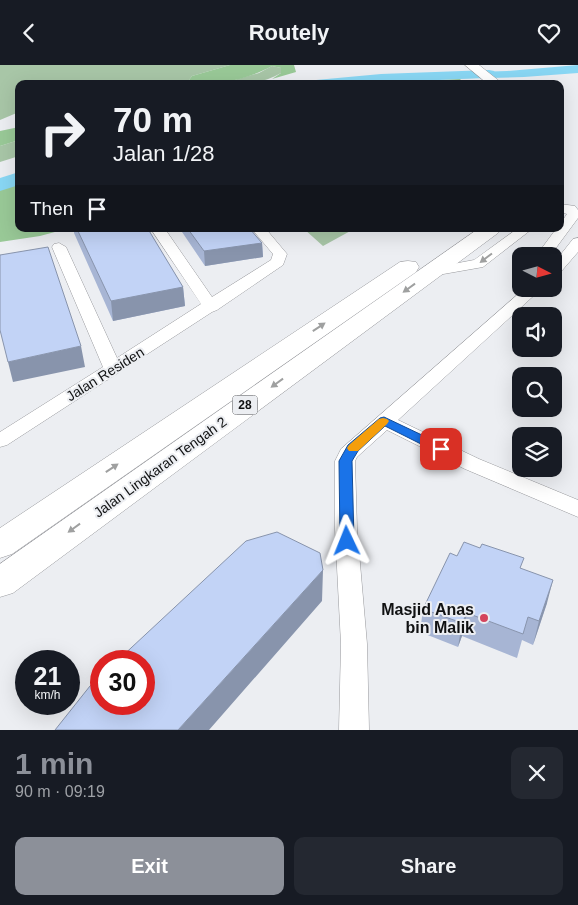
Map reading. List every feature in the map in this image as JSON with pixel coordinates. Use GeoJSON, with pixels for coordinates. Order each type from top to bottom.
{"type":"FeatureCollection","features":[{"type":"Feature","properties":{"kind":"highway"},"geometry":{"type":"LineString","coordinates":[[456,65],[476,80]]}},
{"type":"Feature","properties":{"kind":"highway"},"geometry":{"type":"LineString","coordinates":[[471,65],[492,80]]}},
{"type":"Feature","properties":{"kind":"highway","name":"Jalan Lingkaran Tengah 2"},"geometry":{"type":"LineString","coordinates":[[0,545],[457,232]]}},
{"type":"Feature","properties":{"kind":"highway","name":"Jalan Lingkaran Tengah 2"},"geometry":{"type":"LineString","coordinates":[[0,583],[487,232]]}},
{"type":"Feature","properties":{"kind":"street"},"geometry":{"type":"LineString","coordinates":[[564,208],[570,209],[574,214],[564,228]]}},
{"type":"Feature","properties":{"kind":"street"},"geometry":{"type":"LineString","coordinates":[[160,232],[211,307]]}},
{"type":"Feature","properties":{"kind":"street","name":"Jalan Residen"},"geometry":{"type":"LineString","coordinates":[[0,441],[211,307],[278,262],[280,255],[261,232]]}},
{"type":"Feature","properties":{"kind":"street"},"geometry":{"type":"LineString","coordinates":[[432,272],[478,264],[521,232]]}},
{"type":"Feature","properties":{"kind":"street"},"geometry":{"type":"LineString","coordinates":[[550,247],[561,232]]}},
{"type":"Feature","properties":{"kind":"street"},"geometry":{"type":"LineString","coordinates":[[562,263],[578,242]]}},
{"type":"Feature","properties":{"kind":"street"},"geometry":{"type":"LineString","coordinates":[[59,247],[113,369]]}},
{"type":"Feature","properties":{"kind":"street"},"geometry":{"type":"LineString","coordinates":[[514,305],[518,297]]}},
{"type":"Feature","properties":{"kind":"street"},"geometry":{"type":"LineString","coordinates":[[354,730],[354,644],[346,529],[345,461],[353,448],[524,297]]}},
{"type":"Feature","properties":{"kind":"street"},"geometry":{"type":"LineString","coordinates":[[384,421],[472,464],[578,509]]}},
{"type":"Feature","properties":{"kind":"green space"},"geometry":{"type":"Polygon","coordinates":[[[0,65],[230,65],[192,76],[189,80],[15,80],[15,114],[0,120],[0,65]]]}},
{"type":"Feature","properties":{"kind":"green space"},"geometry":{"type":"Polygon","coordinates":[[[230,65],[294,65],[296,72],[272,79],[281,73],[281,68],[272,66],[251,76],[236,80],[189,80],[192,76],[230,65]]]}},
{"type":"Feature","properties":{"kind":"green space"},"geometry":{"type":"Polygon","coordinates":[[[272,66],[281,68],[281,73],[266,80],[234,80],[259,73],[272,66]]]}},
{"type":"Feature","properties":{"kind":"green space"},"geometry":{"type":"Polygon","coordinates":[[[15,128],[15,141],[0,146],[0,131],[15,128]]]}},
{"type":"Feature","properties":{"kind":"green space"},"geometry":{"type":"Polygon","coordinates":[[[15,141],[15,157],[0,162],[0,146],[15,141]]]}},
{"type":"Feature","properties":{"kind":"green space"},"geometry":{"type":"Polygon","coordinates":[[[15,181],[15,232],[55,232],[0,242],[0,187],[15,181]]]}},
{"type":"Feature","properties":{"kind":"green space"},"geometry":{"type":"Polygon","coordinates":[[[307,232],[349,232],[323,246],[307,232]]]}},
{"type":"Feature","properties":{"kind":"water"},"geometry":{"type":"Polygon","coordinates":[[[578,65],[578,73],[524,77],[450,79],[444,73],[507,71],[578,65]]]}},
{"type":"Feature","properties":{"kind":"building"},"geometry":{"type":"Polygon","coordinates":[[[78,232],[150,232],[183,287],[111,301],[78,232]]]}},
{"type":"Feature","properties":{"kind":"building"},"geometry":{"type":"Polygon","coordinates":[[[190,232],[253,232],[262,243],[204,251],[190,232]]]}},
{"type":"Feature","properties":{"kind":"building"},"geometry":{"type":"Polygon","coordinates":[[[48,247],[81,346],[8,362],[0,330],[0,255],[48,247]]]}},
{"type":"Feature","properties":{"kind":"building"},"geometry":{"type":"Polygon","coordinates":[[[277,532],[320,553],[323,570],[178,730],[55,730],[67,715],[80,715],[80,699],[90,686],[90,715],[155,715],[155,650],[129,650],[246,541],[277,532]]]}},
{"type":"Feature","properties":{"kind":"building","name":"Masjid Anas bin Malik"},"geometry":{"type":"Polygon","coordinates":[[[464,542],[480,548],[482,544],[524,558],[520,568],[553,580],[539,621],[528,617],[523,634],[467,613],[462,623],[423,609],[450,553],[457,556],[464,542]]]}},
{"type":"Feature","properties":{"kind":"waterway"},"geometry":{"type":"LineString","coordinates":[[359,80],[489,74]]}},
{"type":"Feature","properties":{"kind":"waterway"},"geometry":{"type":"LineString","coordinates":[[0,185],[15,179]]}},
{"type":"Feature","properties":{"kind":"slow traffic"},"geometry":{"type":"LineString","coordinates":[[353,448],[383,421]]}},
{"type":"Feature","properties":{"kind":"place","name":"Masjid Anas bin Malik"},"geometry":{"type":"Point","coordinates":[484,618]}},
{"type":"Feature","properties":{"kind":"route"},"geometry":{"type":"LineString","coordinates":[[347,541],[345,461],[353,448],[384,421],[441,449]]}}]}
